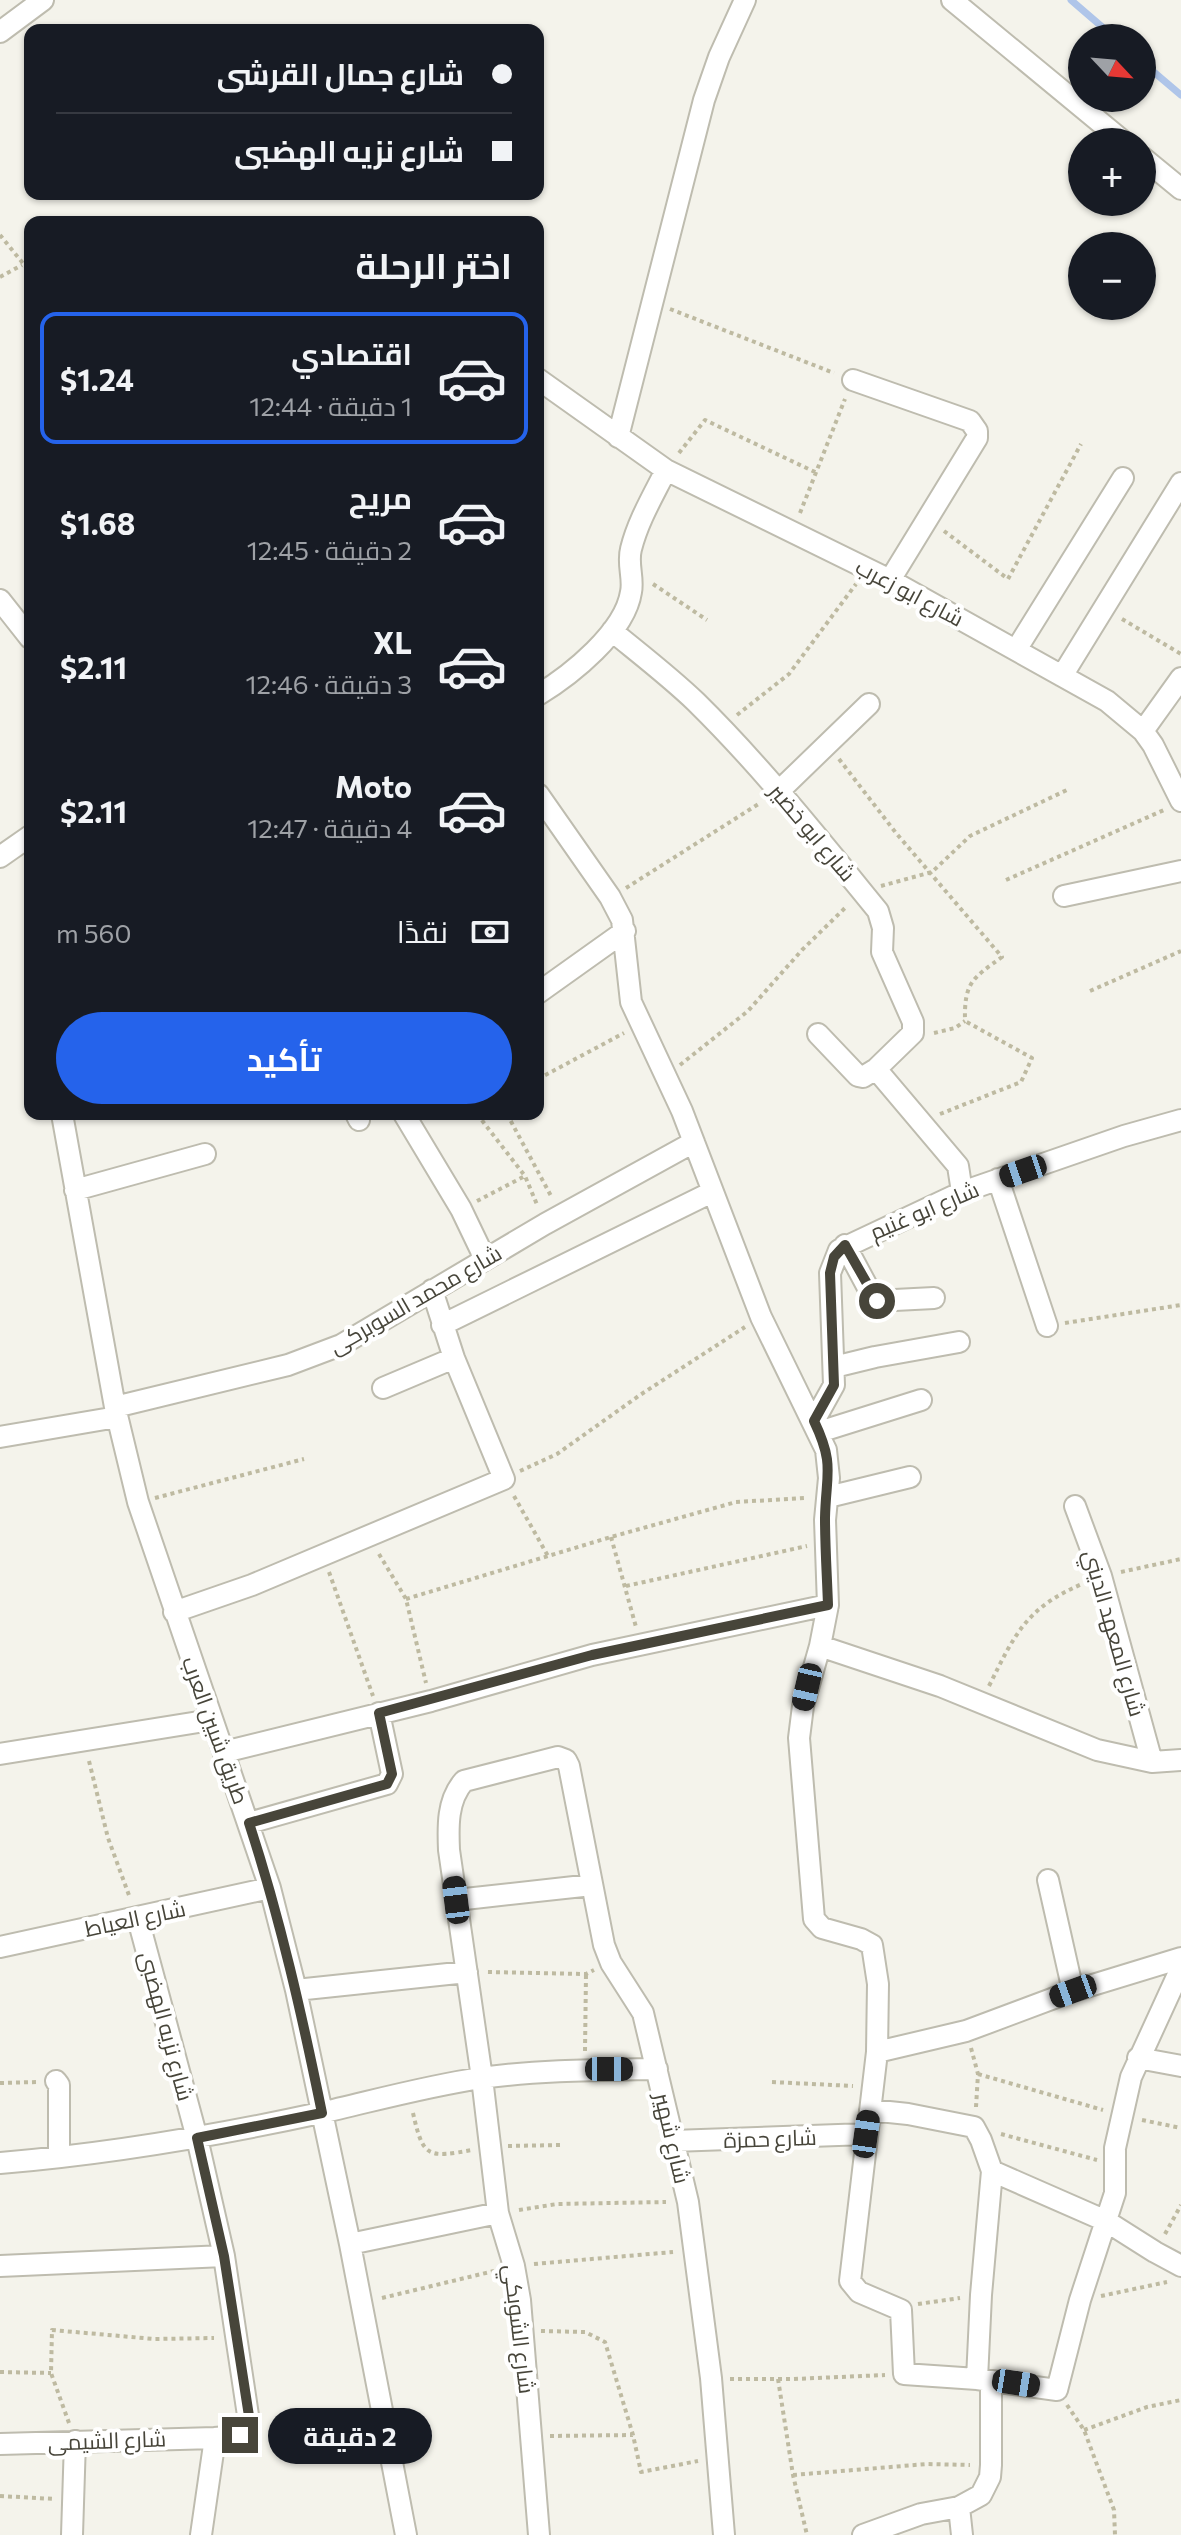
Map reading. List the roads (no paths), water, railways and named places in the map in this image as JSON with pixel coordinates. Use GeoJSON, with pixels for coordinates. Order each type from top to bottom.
{"type":"FeatureCollection","features":[{"type":"Feature","properties":{"kind":"street"},"geometry":{"type":"LineString","coordinates":[[0,32],[43,0]]}},
{"type":"Feature","properties":{"kind":"street"},"geometry":{"type":"LineString","coordinates":[[618,437],[708,86],[745,0]]}},
{"type":"Feature","properties":{"kind":"street"},"geometry":{"type":"LineString","coordinates":[[952,0],[1107,128]]}},
{"type":"Feature","properties":{"kind":"street"},"geometry":{"type":"LineString","coordinates":[[1156,168],[1181,189]]}},
{"type":"Feature","properties":{"kind":"street"},"geometry":{"type":"LineString","coordinates":[[853,380],[970,421],[976,428],[977,438],[890,580]]}},
{"type":"Feature","properties":{"kind":"street","name":"شارع ابو زعرب"},"geometry":{"type":"LineString","coordinates":[[544,383],[666,470],[890,580],[1107,701],[1143,731],[1153,745],[1174,805]]}},
{"type":"Feature","properties":{"kind":"street"},"geometry":{"type":"LineString","coordinates":[[544,685],[584,662],[612,631],[630,597],[630,551],[666,470]]}},
{"type":"Feature","properties":{"kind":"street"},"geometry":{"type":"LineString","coordinates":[[1016,650],[1123,478]]}},
{"type":"Feature","properties":{"kind":"street"},"geometry":{"type":"LineString","coordinates":[[1062,676],[1181,483]]}},
{"type":"Feature","properties":{"kind":"street"},"geometry":{"type":"LineString","coordinates":[[0,600],[24,630]]}},
{"type":"Feature","properties":{"kind":"street","name":"شارع ابو خضير"},"geometry":{"type":"LineString","coordinates":[[612,631],[687,694],[720,727],[779,791],[882,919],[882,952],[914,1026],[908,1040],[869,1073]]}},
{"type":"Feature","properties":{"kind":"street"},"geometry":{"type":"LineString","coordinates":[[1143,731],[1181,678]]}},
{"type":"Feature","properties":{"kind":"street"},"geometry":{"type":"LineString","coordinates":[[779,791],[869,704]]}},
{"type":"Feature","properties":{"kind":"street"},"geometry":{"type":"LineString","coordinates":[[544,803],[610,897],[622,920],[627,986],[640,1024],[694,1142],[761,1317],[816,1426],[828,1459],[828,1605],[803,1706],[799,1738],[814,1919],[822,1928],[872,1945],[878,1984],[877,2052],[850,2281],[859,2292],[895,2306],[902,2314],[904,2374],[1057,2390],[1080,2300],[1115,2193],[1115,2164],[1128,2086],[1181,1968]]}},
{"type":"Feature","properties":{"kind":"street"},"geometry":{"type":"LineString","coordinates":[[0,857],[24,845]]}},
{"type":"Feature","properties":{"kind":"street"},"geometry":{"type":"LineString","coordinates":[[1064,896],[1181,871]]}},
{"type":"Feature","properties":{"kind":"street"},"geometry":{"type":"LineString","coordinates":[[544,989],[625,931]]}},
{"type":"Feature","properties":{"kind":"street"},"geometry":{"type":"LineString","coordinates":[[818,1034],[869,1073],[922,1121],[958,1166],[962,1192]]}},
{"type":"Feature","properties":{"kind":"street","name":"طريق شبين العرب"},"geometry":{"type":"LineString","coordinates":[[63,1120],[116,1412],[138,1502],[249,1823],[270,1888],[296,1990],[350,2244],[406,2535]]}},
{"type":"Feature","properties":{"kind":"street"},"geometry":{"type":"LineString","coordinates":[[408,1120],[461,1209],[485,1259]]}},
{"type":"Feature","properties":{"kind":"street","name":"شارع ابو غنيم"},"geometry":{"type":"LineString","coordinates":[[816,1426],[834,1385],[830,1273],[834,1257],[845,1245],[962,1192],[1124,1136],[1181,1120]]}},
{"type":"Feature","properties":{"kind":"street","name":"شارع محمد السوبركى"},"geometry":{"type":"LineString","coordinates":[[0,1437],[116,1412],[315,1356],[366,1332],[553,1219],[694,1142]]}},
{"type":"Feature","properties":{"kind":"street"},"geometry":{"type":"LineString","coordinates":[[75,1190],[205,1154]]}},
{"type":"Feature","properties":{"kind":"street"},"geometry":{"type":"LineString","coordinates":[[998,1179],[1047,1326]]}},
{"type":"Feature","properties":{"kind":"street"},"geometry":{"type":"LineString","coordinates":[[442,1325],[712,1192]]}},
{"type":"Feature","properties":{"kind":"street"},"geometry":{"type":"LineString","coordinates":[[845,1245],[875,1301],[934,1298]]}},
{"type":"Feature","properties":{"kind":"street"},"geometry":{"type":"LineString","coordinates":[[174,1612],[324,1556],[504,1479],[454,1358],[432,1290]]}},
{"type":"Feature","properties":{"kind":"street"},"geometry":{"type":"LineString","coordinates":[[834,1367],[959,1342]]}},
{"type":"Feature","properties":{"kind":"street"},"geometry":{"type":"LineString","coordinates":[[383,1388],[454,1358]]}},
{"type":"Feature","properties":{"kind":"street"},"geometry":{"type":"LineString","coordinates":[[816,1426],[921,1400]]}},
{"type":"Feature","properties":{"kind":"street"},"geometry":{"type":"LineString","coordinates":[[828,1497],[910,1477]]}},
{"type":"Feature","properties":{"kind":"street","name":"شارع المعهد الديني"},"geometry":{"type":"LineString","coordinates":[[1075,1506],[1101,1576],[1152,1762]]}},
{"type":"Feature","properties":{"kind":"street"},"geometry":{"type":"LineString","coordinates":[[224,1752],[431,1701],[640,1643],[828,1605]]}},
{"type":"Feature","properties":{"kind":"street"},"geometry":{"type":"LineString","coordinates":[[820,1646],[981,1702],[1097,1750],[1152,1762],[1181,1760]]}},
{"type":"Feature","properties":{"kind":"street"},"geometry":{"type":"LineString","coordinates":[[249,1823],[387,1784],[392,1774],[379,1713]]}},
{"type":"Feature","properties":{"kind":"street"},"geometry":{"type":"LineString","coordinates":[[0,1754],[211,1720]]}},
{"type":"Feature","properties":{"kind":"street","name":"شارع الشوبكي"},"geometry":{"type":"LineString","coordinates":[[539,2535],[523,2330],[514,2266],[498,2213],[449,1828],[450,1808],[459,1786],[472,1778],[552,1757],[562,1758]]}},
{"type":"Feature","properties":{"kind":"street","name":"شارع شهير"},"geometry":{"type":"LineString","coordinates":[[562,1758],[569,1766],[604,1945],[611,1963],[643,2013],[688,2202],[697,2250],[711,2378],[724,2535]]}},
{"type":"Feature","properties":{"kind":"street"},"geometry":{"type":"LineString","coordinates":[[1048,1880],[1073,1991]]}},
{"type":"Feature","properties":{"kind":"street"},"geometry":{"type":"LineString","coordinates":[[456,1900],[592,1885]]}},
{"type":"Feature","properties":{"kind":"street","name":"شارع العياط"},"geometry":{"type":"LineString","coordinates":[[0,1947],[270,1888]]}},
{"type":"Feature","properties":{"kind":"street","name":"شارع نزيه الهضبى"},"geometry":{"type":"LineString","coordinates":[[138,1919],[197,2138],[224,2256],[237,2337],[249,2422],[240,2435],[215,2438]]}},
{"type":"Feature","properties":{"kind":"street"},"geometry":{"type":"LineString","coordinates":[[877,2052],[966,2031],[1073,1991],[1181,1958]]}},
{"type":"Feature","properties":{"kind":"street"},"geometry":{"type":"LineString","coordinates":[[296,1990],[467,1972]]}},
{"type":"Feature","properties":{"kind":"street"},"geometry":{"type":"LineString","coordinates":[[1138,2058],[1181,2066]]}},
{"type":"Feature","properties":{"kind":"street"},"geometry":{"type":"LineString","coordinates":[[0,2163],[197,2138],[482,2078],[585,2070],[657,2069]]}},
{"type":"Feature","properties":{"kind":"street"},"geometry":{"type":"LineString","coordinates":[[56,2081],[59,2085],[59,2157]]}},
{"type":"Feature","properties":{"kind":"street"},"geometry":{"type":"LineString","coordinates":[[863,2535],[921,2514],[959,2507],[981,2495],[990,2477],[991,2465],[981,2295],[992,2171],[986,2150],[974,2127],[870,2110]]}},
{"type":"Feature","properties":{"kind":"street","name":"شارع حمزة"},"geometry":{"type":"LineString","coordinates":[[673,2141],[866,2134]]}},
{"type":"Feature","properties":{"kind":"street"},"geometry":{"type":"LineString","coordinates":[[992,2171],[1106,2221],[1155,2252],[1175,2274]]}},
{"type":"Feature","properties":{"kind":"street"},"geometry":{"type":"LineString","coordinates":[[350,2244],[498,2213]]}},
{"type":"Feature","properties":{"kind":"street"},"geometry":{"type":"LineString","coordinates":[[0,2266],[224,2256]]}},
{"type":"Feature","properties":{"kind":"street"},"geometry":{"type":"LineString","coordinates":[[201,2535],[215,2438]]}},
{"type":"Feature","properties":{"kind":"street","name":"شارع الشيمى"},"geometry":{"type":"LineString","coordinates":[[0,2444],[215,2438]]}},
{"type":"Feature","properties":{"kind":"street"},"geometry":{"type":"LineString","coordinates":[[72,2535],[75,2441]]}},
{"type":"Feature","properties":{"kind":"street"},"geometry":{"type":"LineString","coordinates":[[959,2507],[962,2535]]}},
{"type":"Feature","properties":{"kind":"waterway"},"geometry":{"type":"LineString","coordinates":[[1071,0],[1099,24]]}},
{"type":"Feature","properties":{"kind":"waterway"},"geometry":{"type":"LineString","coordinates":[[1156,74],[1181,95]]}}]}
